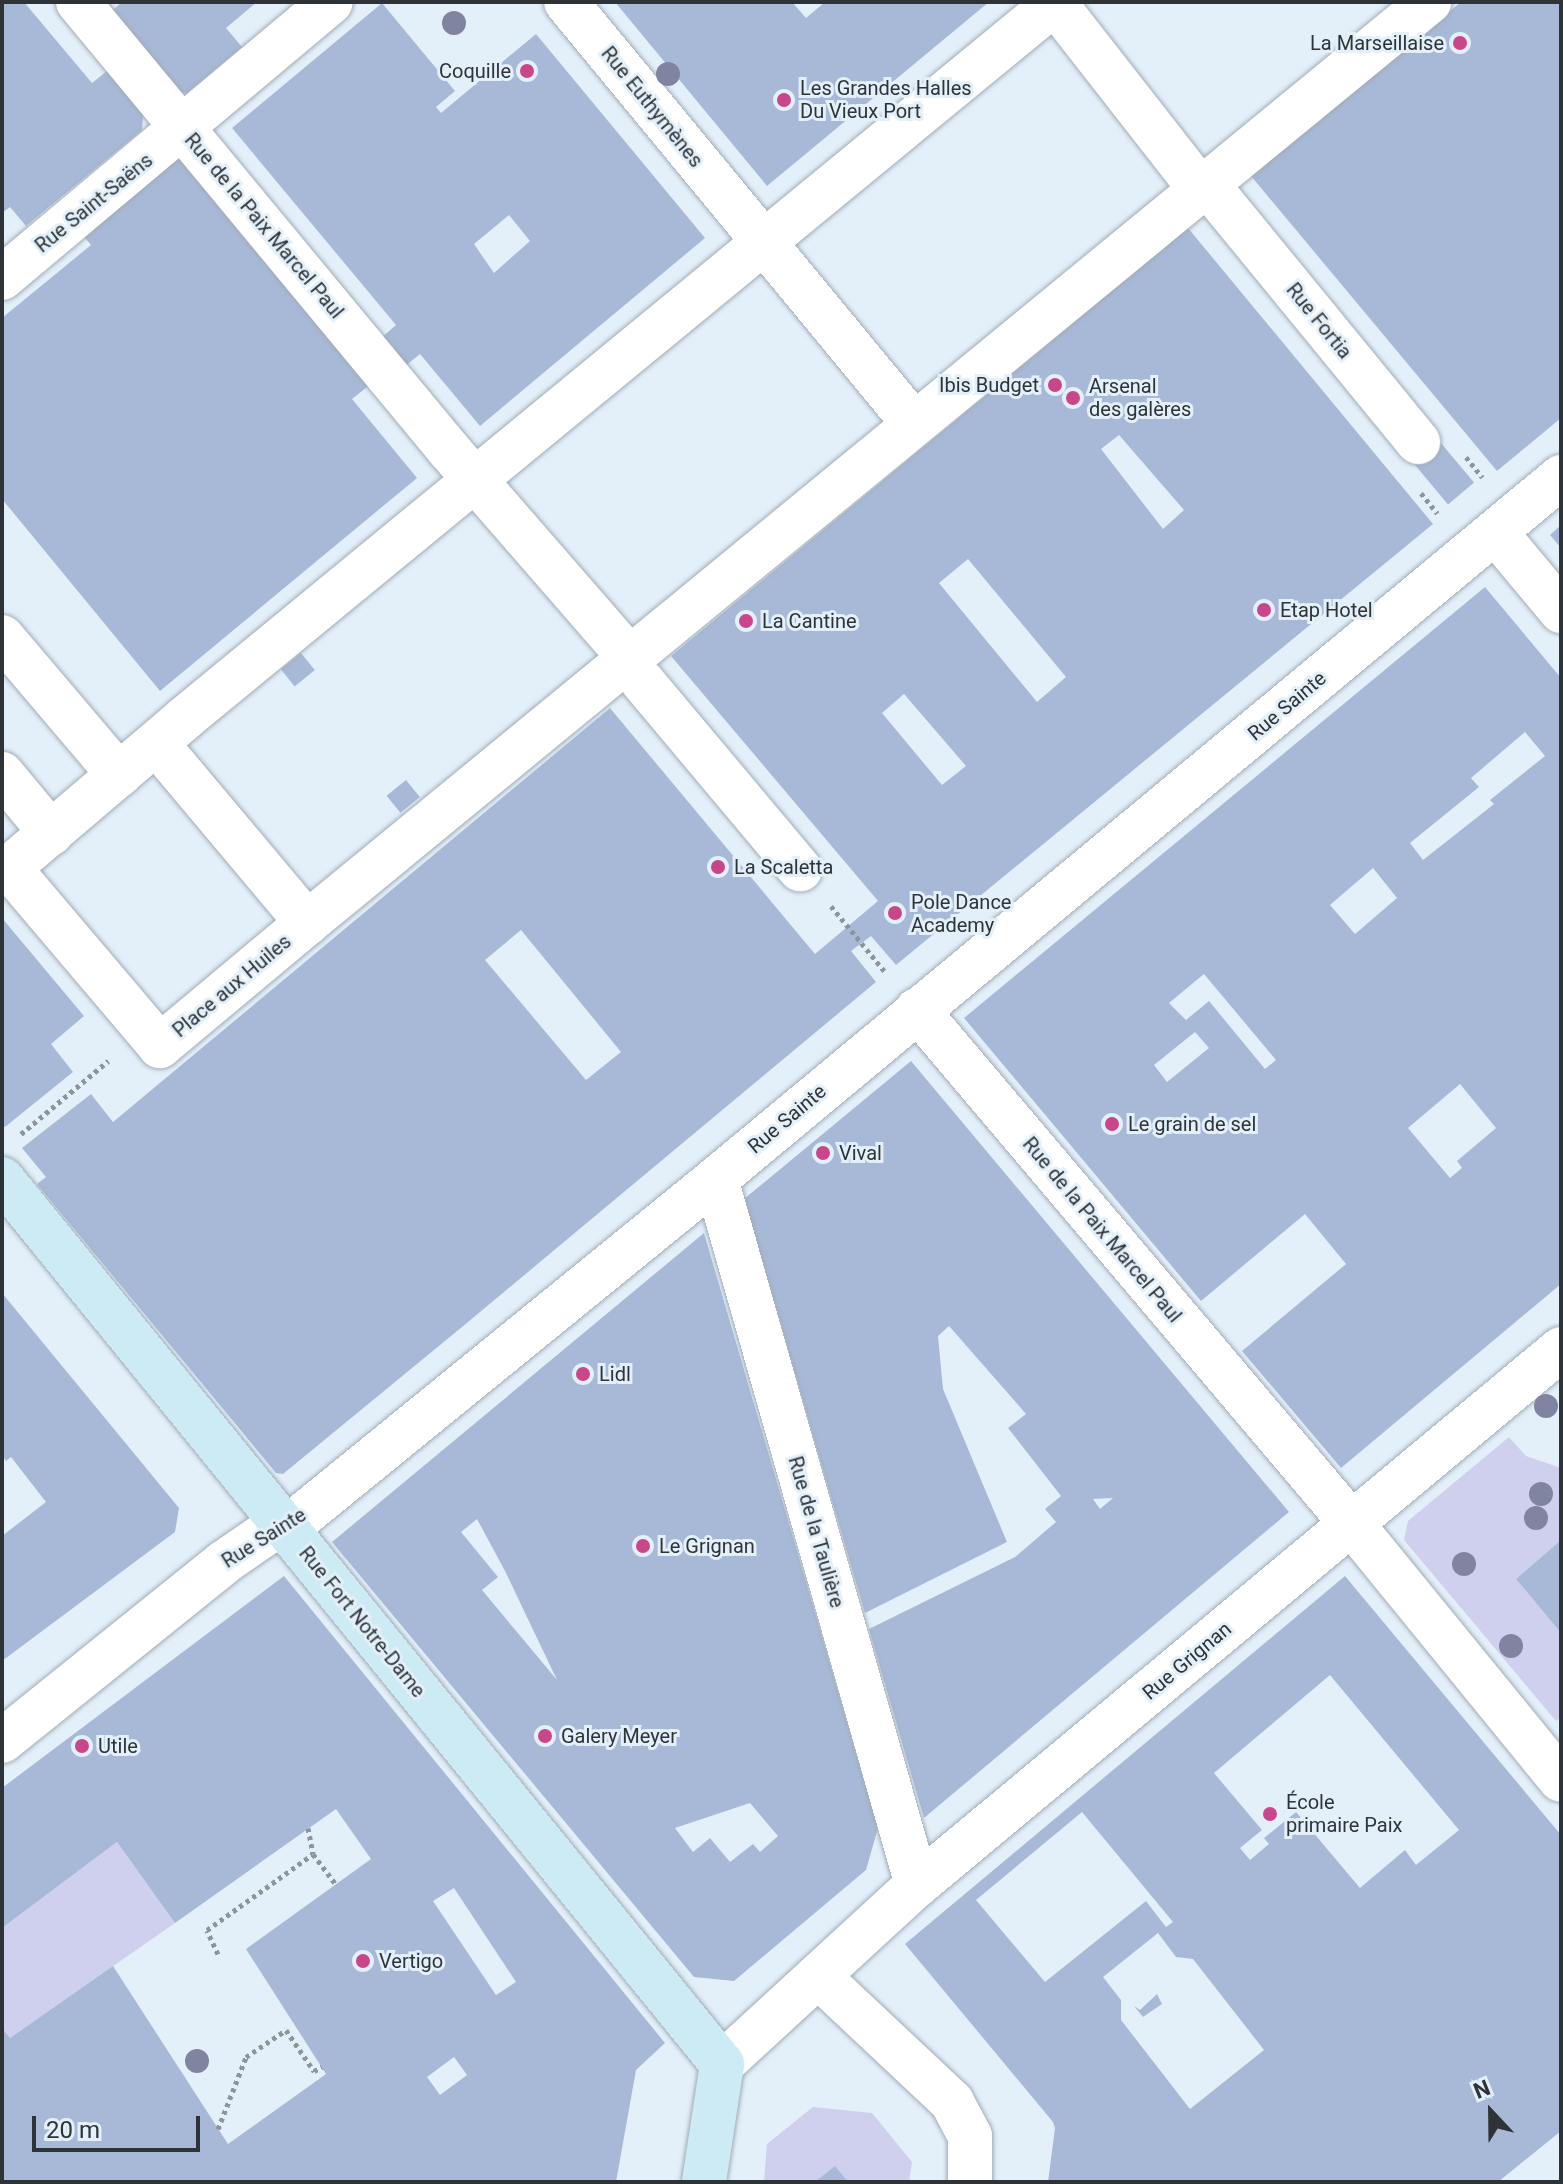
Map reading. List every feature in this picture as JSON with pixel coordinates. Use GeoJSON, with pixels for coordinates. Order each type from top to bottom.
{"type":"FeatureCollection","features":[{"type":"Feature","properties":{"kind":"street","name":"Rue de la Paix Marcel Paul"},"geometry":{"type":"LineString","coordinates":[[78,2],[635,669]]}},
{"type":"Feature","properties":{"kind":"street","name":"Rue Saint-Saëns"},"geometry":{"type":"LineString","coordinates":[[2,278],[331,2]]}},
{"type":"Feature","properties":{"kind":"street","name":"Rue Euthymènes"},"geometry":{"type":"LineString","coordinates":[[566,2],[914,424]]}},
{"type":"Feature","properties":{"kind":"street"},"geometry":{"type":"LineString","coordinates":[[157,744],[463,466],[752,227],[1055,2]]}},
{"type":"Feature","properties":{"kind":"street","name":"Rue Fortia"},"geometry":{"type":"LineString","coordinates":[[1055,2],[1210,195],[1418,442]]}},
{"type":"Feature","properties":{"kind":"street"},"geometry":{"type":"LineString","coordinates":[[307,923],[635,669],[914,424],[1210,195],[1428,2]]}},
{"type":"Feature","properties":{"kind":"street","name":"Rue Sainte"},"geometry":{"type":"LineString","coordinates":[[2,1741],[223,1563],[281,1523],[292,1524],[716,1179],[1561,477]]}},
{"type":"Feature","properties":{"kind":"street"},"geometry":{"type":"LineString","coordinates":[[1494,535],[1561,611]]}},
{"type":"Feature","properties":{"kind":"street"},"geometry":{"type":"LineString","coordinates":[[2,637],[119,775]]}},
{"type":"Feature","properties":{"kind":"street"},"geometry":{"type":"LineString","coordinates":[[635,669],[800,869]]}},
{"type":"Feature","properties":{"kind":"street","name":"Place aux Huiles"},"geometry":{"type":"LineString","coordinates":[[157,744],[307,923],[160,1046],[9,868],[157,744]]}},
{"type":"Feature","properties":{"kind":"street"},"geometry":{"type":"LineString","coordinates":[[2,774],[51,833]]}},
{"type":"Feature","properties":{"kind":"street","name":"Rue de la Paix Marcel Paul"},"geometry":{"type":"LineString","coordinates":[[917,1010],[1352,1524],[1561,1780]]}},
{"type":"Feature","properties":{"kind":"street","name":"Rue Fort Notre-Dame"},"geometry":{"type":"LineString","coordinates":[[8,1159],[281,1523],[722,2064]]}},
{"type":"Feature","properties":{"kind":"street","name":"Rue de la Taulière"},"geometry":{"type":"LineString","coordinates":[[716,1179],[917,1885]]}},
{"type":"Feature","properties":{"kind":"street","name":"Rue Grignan"},"geometry":{"type":"LineString","coordinates":[[722,2064],[917,1885],[1561,1349]]}},
{"type":"Feature","properties":{"kind":"street"},"geometry":{"type":"LineString","coordinates":[[818,1976],[952,2102],[970,2136],[970,2182]]}},
{"type":"Feature","properties":{"kind":"street"},"geometry":{"type":"LineString","coordinates":[[704,2182],[722,2064]]}},
{"type":"Feature","properties":{"kind":"path"},"geometry":{"type":"LineString","coordinates":[[1418,442],[1494,535]]}},
{"type":"Feature","properties":{"kind":"path"},"geometry":{"type":"LineString","coordinates":[[1418,442],[1494,535]]}},
{"type":"Feature","properties":{"kind":"path"},"geometry":{"type":"LineString","coordinates":[[800,869],[917,1010]]}},
{"type":"Feature","properties":{"kind":"path"},"geometry":{"type":"LineString","coordinates":[[8,1159],[146,1029]]}},
{"type":"Feature","properties":{"kind":"path"},"geometry":{"type":"LineString","coordinates":[[308,1828],[313,1854],[336,1884]]}},
{"type":"Feature","properties":{"kind":"path"},"geometry":{"type":"LineString","coordinates":[[218,1954],[207,1930],[313,1854]]}},
{"type":"Feature","properties":{"kind":"path"},"geometry":{"type":"LineString","coordinates":[[218,2129],[246,2057],[286,2030],[314,2071],[322,2067]]}},
{"type":"Feature","properties":{"kind":"shaded area"},"geometry":{"type":"Polygon","coordinates":[[[1509,1437],[1526,1456],[1561,1468],[1561,1540],[1516,1579],[1561,1633],[1561,1717],[1556,1721],[1404,1540],[1408,1521],[1509,1437]]]}},
{"type":"Feature","properties":{"kind":"shaded area"},"geometry":{"type":"Polygon","coordinates":[[[117,1842],[175,1923],[10,2038],[2,2028],[2,1928],[117,1842]]]}},
{"type":"Feature","properties":{"kind":"shaded area"},"geometry":{"type":"Polygon","coordinates":[[[813,2107],[872,2113],[912,2162],[909,2182],[764,2182],[767,2144],[813,2107]]]}},
{"type":"Feature","properties":{"kind":"building"},"geometry":{"type":"Polygon","coordinates":[[[2,2],[24,2],[92,83],[112,67],[144,106],[142,130],[26,226],[10,207],[2,213],[2,2]]]}},
{"type":"Feature","properties":{"kind":"building"},"geometry":{"type":"Polygon","coordinates":[[[122,2],[257,2],[226,28],[242,47],[187,93],[168,91],[106,16],[122,2]]]}},
{"type":"Feature","properties":{"kind":"building","name":"Les Grandes Halles Du Vieux Port"},"geometry":{"type":"Polygon","coordinates":[[[615,2],[792,2],[806,18],[825,2],[989,2],[767,186],[615,2]]]}},
{"type":"Feature","properties":{"kind":"building"},"geometry":{"type":"Polygon","coordinates":[[[1461,2],[1561,2],[1561,418],[1497,471],[1251,176],[1461,2]]]}},
{"type":"Feature","properties":{"kind":"building"},"geometry":{"type":"Polygon","coordinates":[[[382,3],[455,91],[436,107],[441,113],[536,34],[705,238],[480,426],[420,354],[404,367],[380,339],[396,325],[232,128],[382,3]],[[509,215],[474,244],[494,273],[530,241],[509,215]]]}},
{"type":"Feature","properties":{"kind":"building"},"geometry":{"type":"Polygon","coordinates":[[[160,155],[184,157],[372,383],[352,399],[417,478],[160,691],[2,499],[2,318],[91,245],[75,226],[160,155]]]}},
{"type":"Feature","properties":{"kind":"building"},"geometry":{"type":"Polygon","coordinates":[[[1188,228],[1433,524],[896,965],[871,936],[851,951],[876,982],[283,1474],[276,1473],[37,1184],[46,1177],[22,1148],[91,1094],[113,1122],[610,708],[815,954],[878,901],[671,656],[1188,228]],[[1119,435],[1101,449],[1163,529],[1184,510],[1119,435]],[[968,559],[939,583],[1037,702],[1066,677],[968,559]],[[904,694],[882,713],[942,785],[966,766],[904,694]],[[521,930],[485,960],[586,1080],[621,1052],[521,930]]]}},
{"type":"Feature","properties":{"kind":"building"},"geometry":{"type":"Polygon","coordinates":[[[1440,442],[1474,483],[1448,504],[1414,464],[1440,442]]]}},
{"type":"Feature","properties":{"kind":"building"},"geometry":{"type":"Polygon","coordinates":[[[1561,525],[1561,548],[1550,535],[1561,525]]]}},
{"type":"Feature","properties":{"kind":"building"},"geometry":{"type":"Polygon","coordinates":[[[1485,587],[1561,678],[1561,1284],[1341,1468],[1242,1351],[1346,1264],[1305,1214],[1201,1301],[964,1018],[1485,587]],[[1525,732],[1471,778],[1479,787],[1410,843],[1423,860],[1494,804],[1490,800],[1545,756],[1525,732]],[[1373,868],[1330,905],[1355,934],[1397,898],[1373,868]],[[1204,974],[1169,1003],[1186,1020],[1209,1001],[1265,1069],[1276,1060],[1204,974]],[[1195,1032],[1154,1065],[1167,1082],[1209,1048],[1195,1032]],[[1460,1084],[1408,1128],[1450,1178],[1462,1168],[1457,1161],[1496,1128],[1460,1084]]]}},
{"type":"Feature","properties":{"kind":"building"},"geometry":{"type":"Polygon","coordinates":[[[301,653],[315,670],[295,686],[281,669],[301,653]]]}},
{"type":"Feature","properties":{"kind":"building"},"geometry":{"type":"Polygon","coordinates":[[[406,780],[420,797],[400,813],[387,796],[406,780]]]}},
{"type":"Feature","properties":{"kind":"building"},"geometry":{"type":"Polygon","coordinates":[[[2,918],[84,1016],[51,1044],[73,1072],[5,1127],[2,1124],[2,918]]]}},
{"type":"Feature","properties":{"kind":"building"},"geometry":{"type":"Polygon","coordinates":[[[911,1061],[1289,1512],[924,1818],[869,1629],[1015,1557],[1056,1522],[1045,1509],[1061,1496],[1008,1428],[1026,1414],[949,1326],[938,1336],[943,1389],[1007,1542],[865,1613],[744,1199],[911,1061]],[[1113,1498],[1093,1499],[1100,1509],[1113,1498]]]}},
{"type":"Feature","properties":{"kind":"building","name":"Le Grignan"},"geometry":{"type":"Polygon","coordinates":[[[704,1233],[878,1828],[866,1870],[734,1981],[694,1977],[332,1542],[704,1233]],[[477,1519],[461,1532],[498,1577],[482,1590],[557,1680],[505,1571],[477,1519]],[[750,1803],[675,1828],[693,1852],[710,1838],[730,1862],[753,1844],[760,1852],[778,1836],[750,1803]]]}},
{"type":"Feature","properties":{"kind":"building"},"geometry":{"type":"Polygon","coordinates":[[[2,1293],[179,1508],[175,1532],[2,1661],[2,1536],[46,1502],[11,1457],[6,1461],[2,1455],[2,1293]]]}},
{"type":"Feature","properties":{"kind":"building"},"geometry":{"type":"Polygon","coordinates":[[[1561,1540],[1561,1633],[1516,1579],[1561,1540]]]}},
{"type":"Feature","properties":{"kind":"building"},"geometry":{"type":"Polygon","coordinates":[[[284,1576],[665,2043],[636,2070],[616,2182],[2,2182],[2,2028],[10,2038],[113,1966],[228,2144],[326,2074],[246,1949],[371,1859],[336,1809],[175,1923],[117,1842],[2,1928],[2,1788],[284,1576]],[[454,1888],[433,1901],[496,1995],[516,1982],[454,1888]],[[454,2057],[427,2077],[440,2095],[467,2075],[454,2057]]]}},
{"type":"Feature","properties":{"kind":"building"},"geometry":{"type":"Polygon","coordinates":[[[1345,1576],[1561,1835],[1561,2131],[1498,2182],[1048,2182],[1055,2128],[1053,2122],[905,1944],[1345,1576]],[[1330,1675],[1214,1773],[1262,1830],[1240,1848],[1250,1860],[1269,1844],[1264,1838],[1296,1812],[1360,1888],[1405,1850],[1416,1865],[1459,1830],[1330,1675]],[[1082,1812],[976,1900],[1045,1982],[1146,1901],[1166,1927],[1173,1922],[1082,1812]],[[1158,1933],[1103,1977],[1121,2000],[1121,2020],[1190,2109],[1264,2050],[1193,1959],[1176,1957],[1158,1933]]]}},
{"type":"Feature","properties":{"kind":"building"},"geometry":{"type":"Polygon","coordinates":[[[1157,1994],[1162,2004],[1143,2017],[1134,2006],[1140,2010],[1157,1994]]]}},
{"type":"Feature","properties":{"kind":"building"},"geometry":{"type":"Polygon","coordinates":[[[835,2166],[848,2182],[815,2182],[835,2166]]]}},
{"type":"Feature","properties":{"kind":"place","name":"La Marseillaise"},"geometry":{"type":"Point","coordinates":[1460,43]}},
{"type":"Feature","properties":{"kind":"place","name":"Coquille"},"geometry":{"type":"Point","coordinates":[527,71]}},
{"type":"Feature","properties":{"kind":"place","name":"Les Grandes Halles Du Vieux Port"},"geometry":{"type":"Point","coordinates":[784,100]}},
{"type":"Feature","properties":{"kind":"place","name":"Ibis Budget"},"geometry":{"type":"Point","coordinates":[1055,385]}},
{"type":"Feature","properties":{"kind":"place","name":"Arsenal des galères"},"geometry":{"type":"Point","coordinates":[1073,398]}},
{"type":"Feature","properties":{"kind":"place","name":"Etap Hotel"},"geometry":{"type":"Point","coordinates":[1264,610]}},
{"type":"Feature","properties":{"kind":"place","name":"La Cantine"},"geometry":{"type":"Point","coordinates":[746,621]}},
{"type":"Feature","properties":{"kind":"place","name":"La Scaletta"},"geometry":{"type":"Point","coordinates":[718,867]}},
{"type":"Feature","properties":{"kind":"place","name":"Pole Dance Academy"},"geometry":{"type":"Point","coordinates":[895,913]}},
{"type":"Feature","properties":{"kind":"place","name":"Le grain de sel"},"geometry":{"type":"Point","coordinates":[1112,1124]}},
{"type":"Feature","properties":{"kind":"place","name":"Vival"},"geometry":{"type":"Point","coordinates":[823,1153]}},
{"type":"Feature","properties":{"kind":"place","name":"Lidl"},"geometry":{"type":"Point","coordinates":[583,1374]}},
{"type":"Feature","properties":{"kind":"place","name":"Le Grignan"},"geometry":{"type":"Point","coordinates":[643,1546]}},
{"type":"Feature","properties":{"kind":"place","name":"Galery Meyer"},"geometry":{"type":"Point","coordinates":[545,1736]}},
{"type":"Feature","properties":{"kind":"place","name":"Utile"},"geometry":{"type":"Point","coordinates":[82,1746]}},
{"type":"Feature","properties":{"kind":"place","name":"École primaire Paix"},"geometry":{"type":"Point","coordinates":[1270,1814]}},
{"type":"Feature","properties":{"kind":"place","name":"Vertigo"},"geometry":{"type":"Point","coordinates":[363,1961]}}]}
